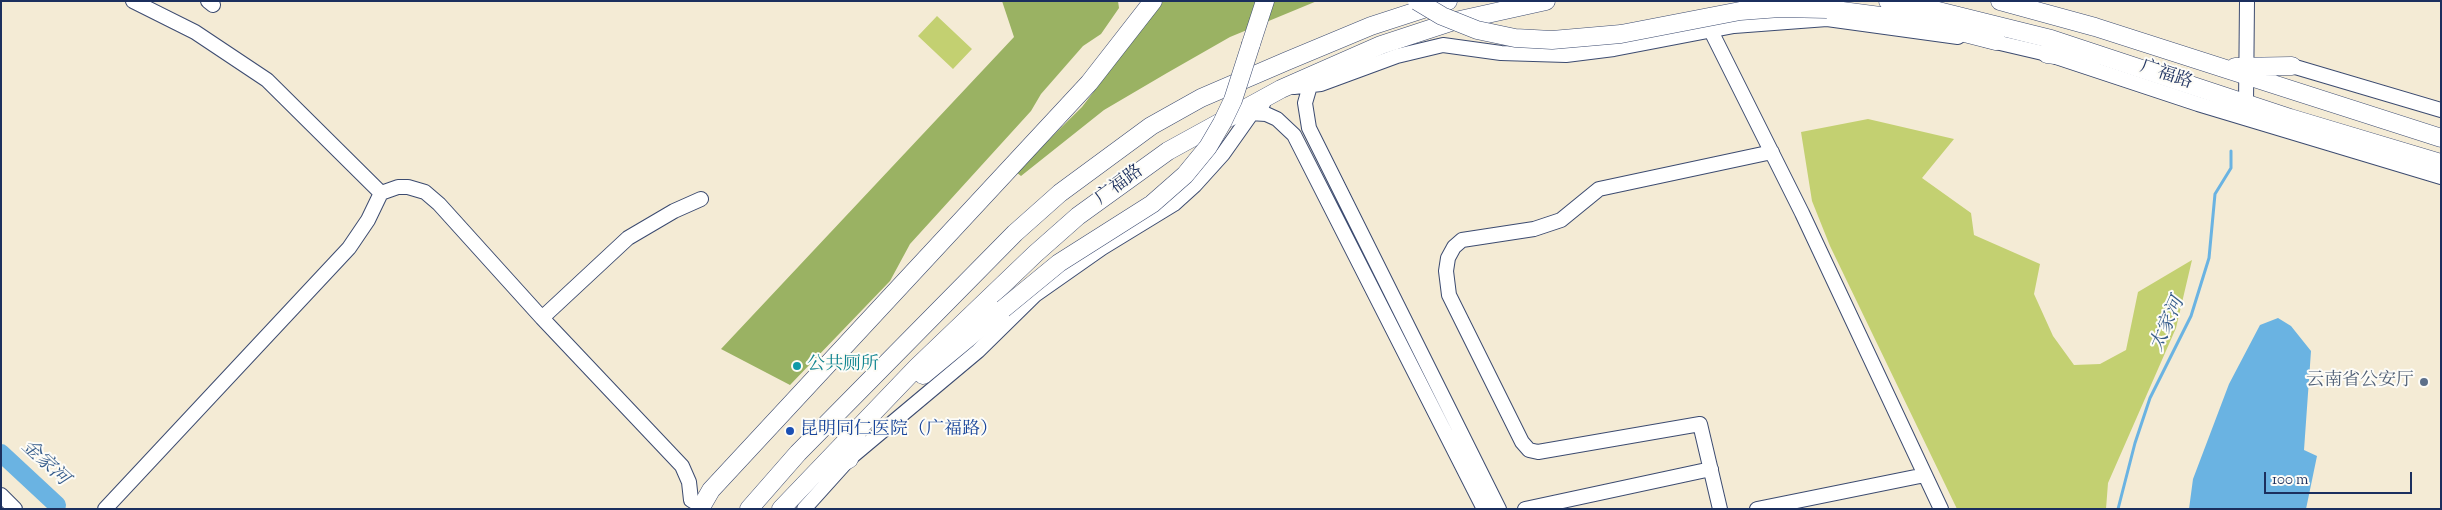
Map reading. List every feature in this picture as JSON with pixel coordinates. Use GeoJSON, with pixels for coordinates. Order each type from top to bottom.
{"type":"FeatureCollection","features":[{"type":"Feature","properties":{"kind":"main road"},"geometry":{"type":"LineString","coordinates":[[701,508],[711,490],[1089,84],[1153,1]]}},
{"type":"Feature","properties":{"kind":"main road"},"geometry":{"type":"LineString","coordinates":[[1251,44],[1256,1]]}},
{"type":"Feature","properties":{"kind":"main road"},"geometry":{"type":"LineString","coordinates":[[807,481],[849,459],[858,428],[1059,262],[1152,204],[1184,175],[1208,146],[1233,100],[1265,1]]}},
{"type":"Feature","properties":{"kind":"main road"},"geometry":{"type":"LineString","coordinates":[[1417,1],[1442,16],[1477,30],[1514,38],[1552,40],[1612,36],[1740,11],[1780,8],[1827,9],[1918,21],[1996,41]]}},
{"type":"Feature","properties":{"kind":"main road","name":"广福路"},"geometry":{"type":"LineString","coordinates":[[749,509],[798,453],[1015,233],[1060,193],[1152,126],[1201,98],[1286,60],[1370,26],[1448,1]]}},
{"type":"Feature","properties":{"kind":"main road","name":"广福路"},"geometry":{"type":"LineString","coordinates":[[781,509],[858,428],[980,306],[1078,216],[1168,151],[1225,118],[1281,89],[1312,79],[1381,45],[1451,22],[1546,1]]}},
{"type":"Feature","properties":{"kind":"main road","name":"广福路"},"geometry":{"type":"LineString","coordinates":[[1888,1],[1918,6],[2042,36],[2119,60],[2246,104],[2441,163]]}},
{"type":"Feature","properties":{"kind":"main road","name":"广福路"},"geometry":{"type":"LineString","coordinates":[[2000,1],[2095,27],[2219,68],[2247,72],[2441,138]]}},
{"type":"Feature","properties":{"kind":"main road"},"geometry":{"type":"LineString","coordinates":[[2047,54],[2119,60]]}},
{"type":"Feature","properties":{"kind":"main road"},"geometry":{"type":"LineString","coordinates":[[2247,72],[2292,66]]}},
{"type":"Feature","properties":{"kind":"main road"},"geometry":{"type":"LineString","coordinates":[[2290,118],[2364,153]]}},
{"type":"Feature","properties":{"kind":"street"},"geometry":{"type":"LineString","coordinates":[[133,1],[195,32],[267,80],[381,193]]}},
{"type":"Feature","properties":{"kind":"street"},"geometry":{"type":"LineString","coordinates":[[2246,104],[2247,1]]}},
{"type":"Feature","properties":{"kind":"street"},"geometry":{"type":"LineString","coordinates":[[1499,509],[1308,128],[1305,103],[1312,79],[1322,84],[1389,58],[1443,45],[1501,53],[1566,55],[1614,49],[1760,23],[1827,19],[1927,34],[1996,41],[2047,54],[2198,104],[2441,177]]}},
{"type":"Feature","properties":{"kind":"street"},"geometry":{"type":"LineString","coordinates":[[1711,31],[1772,152],[1942,509]]}},
{"type":"Feature","properties":{"kind":"street"},"geometry":{"type":"LineString","coordinates":[[2292,66],[2441,110]]}},
{"type":"Feature","properties":{"kind":"street"},"geometry":{"type":"LineString","coordinates":[[804,509],[849,459],[978,351],[1036,294],[1059,276],[1174,204],[1195,186],[1223,154],[1252,113],[1281,89]]}},
{"type":"Feature","properties":{"kind":"street"},"geometry":{"type":"LineString","coordinates":[[1225,118],[1252,113],[1266,114],[1277,119],[1294,135],[1484,509]]}},
{"type":"Feature","properties":{"kind":"street"},"geometry":{"type":"LineString","coordinates":[[1720,509],[1700,424],[1538,452],[1529,450],[1522,442],[1449,295],[1446,271],[1448,258],[1454,247],[1462,240],[1534,228],[1561,220],[1599,189],[1772,152]]}},
{"type":"Feature","properties":{"kind":"street"},"geometry":{"type":"LineString","coordinates":[[105,509],[349,248],[368,220],[381,193],[408,187],[425,192],[439,204],[542,318],[682,466],[689,482],[691,500],[701,508]]}},
{"type":"Feature","properties":{"kind":"street"},"geometry":{"type":"LineString","coordinates":[[542,318],[628,238],[674,211],[701,199]]}},
{"type":"Feature","properties":{"kind":"street"},"geometry":{"type":"LineString","coordinates":[[1353,253],[1367,246]]}},
{"type":"Feature","properties":{"kind":"street"},"geometry":{"type":"LineString","coordinates":[[1455,454],[1468,447]]}},
{"type":"Feature","properties":{"kind":"street"},"geometry":{"type":"LineString","coordinates":[[1525,509],[1711,469]]}},
{"type":"Feature","properties":{"kind":"street"},"geometry":{"type":"LineString","coordinates":[[1757,509],[1925,475]]}},
{"type":"Feature","properties":{"kind":"street"},"geometry":{"type":"LineString","coordinates":[[1,496],[15,509]]}},
{"type":"Feature","properties":{"kind":"green space"},"geometry":{"type":"Polygon","coordinates":[[[1002,1],[1118,1],[1119,8],[1101,34],[1083,46],[1041,94],[1031,111],[910,244],[890,281],[790,385],[721,349],[1014,37],[1002,1]]]}},
{"type":"Feature","properties":{"kind":"green space"},"geometry":{"type":"Polygon","coordinates":[[[1163,1],[1317,1],[1230,37],[1104,110],[1021,176],[1016,172],[1082,107],[1163,1]]]}},
{"type":"Feature","properties":{"kind":"green space"},"geometry":{"type":"Polygon","coordinates":[[[937,16],[972,49],[953,69],[918,36],[937,16]]]}},
{"type":"Feature","properties":{"kind":"green space"},"geometry":{"type":"Polygon","coordinates":[[[1868,119],[1954,139],[1922,178],[1971,213],[1974,235],[2040,264],[2034,294],[2053,336],[2074,365],[2100,364],[2126,350],[2138,292],[2192,260],[2176,328],[2108,483],[2106,509],[1957,509],[1830,246],[1812,201],[1801,132],[1868,119]]]}},
{"type":"Feature","properties":{"kind":"water"},"geometry":{"type":"Polygon","coordinates":[[[2278,318],[2291,326],[2311,351],[2304,450],[2317,456],[2306,509],[2189,509],[2193,479],[2229,384],[2260,325],[2278,318]]]}},
{"type":"Feature","properties":{"kind":"waterway","name":"太家河"},"geometry":{"type":"LineString","coordinates":[[2118,509],[2135,443],[2150,398],[2191,316],[2209,258],[2215,194],[2231,168],[2231,151]]}},
{"type":"Feature","properties":{"kind":"waterway","name":"金家河"},"geometry":{"type":"LineString","coordinates":[[1,453],[57,505]]}},
{"type":"Feature","properties":{"kind":"place","name":"公共厕所"},"geometry":{"type":"Point","coordinates":[797,366]}},
{"type":"Feature","properties":{"kind":"place","name":"云南省公安厅"},"geometry":{"type":"Point","coordinates":[2424,382]}},
{"type":"Feature","properties":{"kind":"place","name":"昆明同仁医院（广福路）"},"geometry":{"type":"Point","coordinates":[790,431]}}]}
